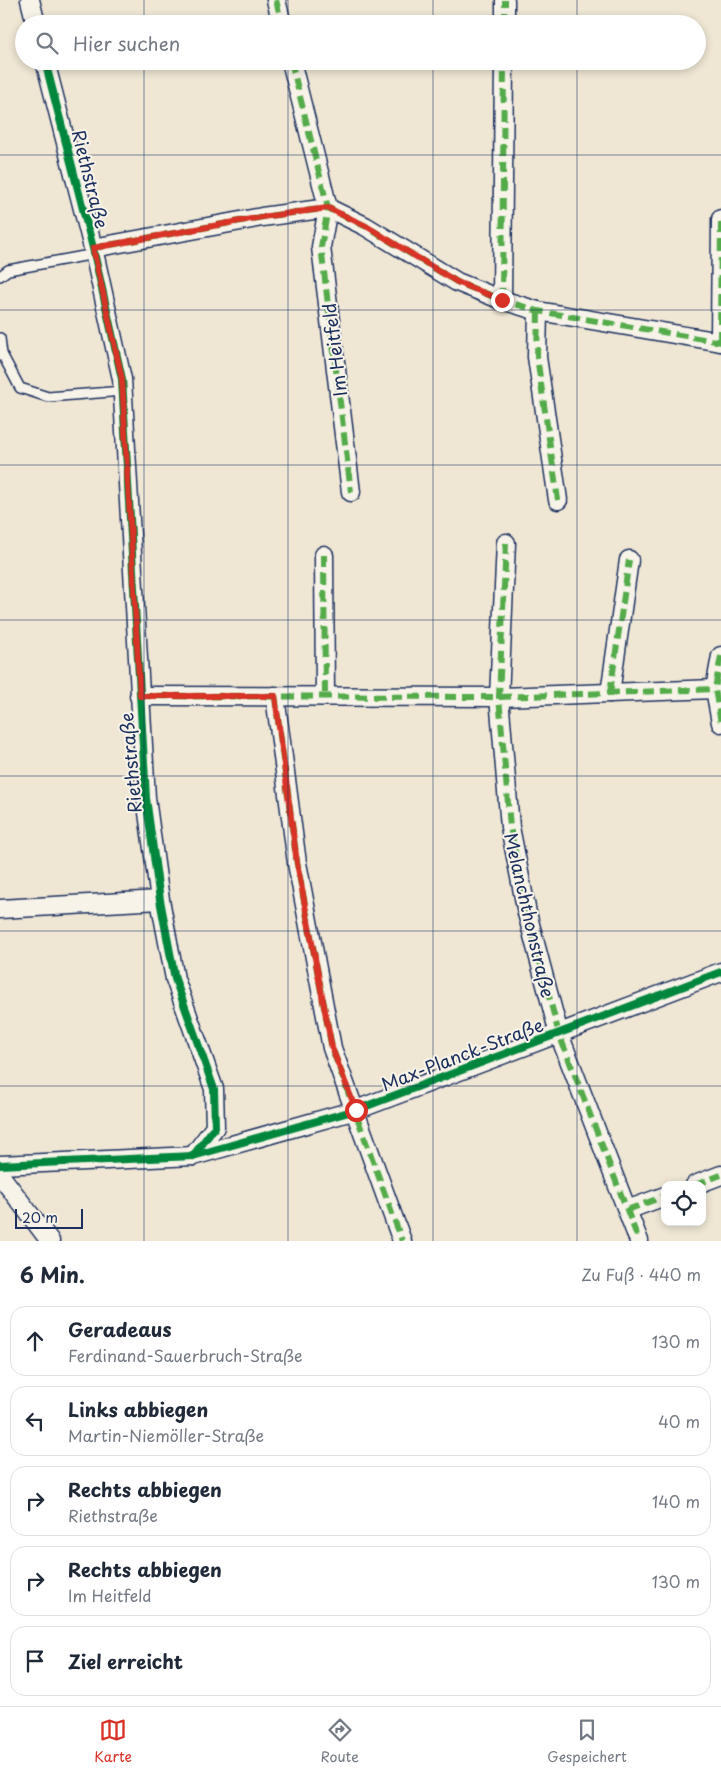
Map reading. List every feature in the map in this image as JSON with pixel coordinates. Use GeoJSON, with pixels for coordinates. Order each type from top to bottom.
{"type":"FeatureCollection","features":[{"type":"Feature","properties":{"kind":"street"},"geometry":{"type":"LineString","coordinates":[[30,0],[34,15]]}},
{"type":"Feature","properties":{"kind":"street"},"geometry":{"type":"LineString","coordinates":[[276,0],[280,15]]}},
{"type":"Feature","properties":{"kind":"street"},"geometry":{"type":"LineString","coordinates":[[505,0],[505,15]]}},
{"type":"Feature","properties":{"kind":"street","name":"Riethstraße"},"geometry":{"type":"LineString","coordinates":[[48,70],[94,251],[122,379],[146,798],[160,900],[175,979],[214,1089],[216,1127],[193,1156]]}},
{"type":"Feature","properties":{"kind":"street","name":"Im Heitfeld"},"geometry":{"type":"LineString","coordinates":[[293,70],[328,208],[321,247],[351,492]]}},
{"type":"Feature","properties":{"kind":"street"},"geometry":{"type":"LineString","coordinates":[[502,300],[504,70]]}},
{"type":"Feature","properties":{"kind":"street"},"geometry":{"type":"LineString","coordinates":[[94,251],[262,217],[328,208],[366,226],[457,282],[502,300],[538,311],[720,342],[721,219]]}},
{"type":"Feature","properties":{"kind":"street"},"geometry":{"type":"LineString","coordinates":[[538,311],[537,358],[558,500]]}},
{"type":"Feature","properties":{"kind":"street","name":"Melanchthonstraße"},"geometry":{"type":"LineString","coordinates":[[506,542],[499,697],[510,827],[527,913],[559,1034],[639,1241]]}},
{"type":"Feature","properties":{"kind":"street"},"geometry":{"type":"LineString","coordinates":[[324,555],[326,696]]}},
{"type":"Feature","properties":{"kind":"street"},"geometry":{"type":"LineString","coordinates":[[610,693],[629,560]]}},
{"type":"Feature","properties":{"kind":"street"},"geometry":{"type":"LineString","coordinates":[[721,656],[715,689],[721,723]]}},
{"type":"Feature","properties":{"kind":"street"},"geometry":{"type":"LineString","coordinates":[[140,696],[499,697],[715,689]]}},
{"type":"Feature","properties":{"kind":"street"},"geometry":{"type":"LineString","coordinates":[[275,696],[297,863],[332,1048],[402,1241]]}},
{"type":"Feature","properties":{"kind":"street"},"geometry":{"type":"LineString","coordinates":[[0,909],[160,900]]}},
{"type":"Feature","properties":{"kind":"street","name":"Max-Planck-Straße"},"geometry":{"type":"LineString","coordinates":[[0,1165],[193,1156],[356,1110],[721,972]]}},
{"type":"Feature","properties":{"kind":"street"},"geometry":{"type":"LineString","coordinates":[[705,1181],[721,1175]]}},
{"type":"Feature","properties":{"kind":"street"},"geometry":{"type":"LineString","coordinates":[[0,1176],[50,1241]]}},
{"type":"Feature","properties":{"kind":"street"},"geometry":{"type":"LineString","coordinates":[[627,1210],[661,1197]]}},
{"type":"Feature","properties":{"kind":"lane"},"geometry":{"type":"LineString","coordinates":[[0,276],[8,270],[94,251]]}},
{"type":"Feature","properties":{"kind":"lane"},"geometry":{"type":"LineString","coordinates":[[0,338],[2,354],[20,388],[48,397],[123,392]]}},
{"type":"Feature","properties":{"kind":"marked path"},"geometry":{"type":"LineString","coordinates":[[276,0],[280,15]]}},
{"type":"Feature","properties":{"kind":"marked path"},"geometry":{"type":"LineString","coordinates":[[505,0],[505,15]]}},
{"type":"Feature","properties":{"kind":"marked path"},"geometry":{"type":"LineString","coordinates":[[293,70],[328,208],[321,247],[351,492]]}},
{"type":"Feature","properties":{"kind":"marked path"},"geometry":{"type":"LineString","coordinates":[[502,300],[504,70]]}},
{"type":"Feature","properties":{"kind":"marked path"},"geometry":{"type":"LineString","coordinates":[[93,248],[262,217],[328,208],[365,226],[457,282],[502,300],[538,311],[721,342]]}},
{"type":"Feature","properties":{"kind":"marked path"},"geometry":{"type":"LineString","coordinates":[[720,342],[721,219]]}},
{"type":"Feature","properties":{"kind":"marked path"},"geometry":{"type":"LineString","coordinates":[[538,311],[537,357],[558,500]]}},
{"type":"Feature","properties":{"kind":"marked path"},"geometry":{"type":"LineString","coordinates":[[506,543],[499,697],[510,827],[527,913],[559,1034],[639,1241]]}},
{"type":"Feature","properties":{"kind":"marked path"},"geometry":{"type":"LineString","coordinates":[[324,555],[325,696]]}},
{"type":"Feature","properties":{"kind":"marked path"},"geometry":{"type":"LineString","coordinates":[[610,693],[629,560]]}},
{"type":"Feature","properties":{"kind":"marked path"},"geometry":{"type":"LineString","coordinates":[[721,656],[715,689],[721,723]]}},
{"type":"Feature","properties":{"kind":"marked path"},"geometry":{"type":"LineString","coordinates":[[139,696],[499,697],[715,689]]}},
{"type":"Feature","properties":{"kind":"marked path"},"geometry":{"type":"LineString","coordinates":[[275,696],[297,863],[332,1048],[402,1241]]}},
{"type":"Feature","properties":{"kind":"marked path"},"geometry":{"type":"LineString","coordinates":[[705,1181],[721,1175]]}},
{"type":"Feature","properties":{"kind":"marked path"},"geometry":{"type":"LineString","coordinates":[[627,1210],[661,1197]]}},
{"type":"Feature","properties":{"kind":"cycle path"},"geometry":{"type":"LineString","coordinates":[[47,70],[93,248],[122,379],[146,798],[160,900],[175,979],[214,1089],[215,1127],[193,1156]]}},
{"type":"Feature","properties":{"kind":"cycle path"},"geometry":{"type":"LineString","coordinates":[[0,1165],[193,1156],[356,1110],[721,972]]}},
{"type":"Feature","properties":{"kind":"route"},"geometry":{"type":"LineString","coordinates":[[356,1110],[332,1048],[297,863],[275,696],[140,696],[122,379],[93,248],[262,217],[328,208],[366,226],[457,282],[502,300]]}}]}
